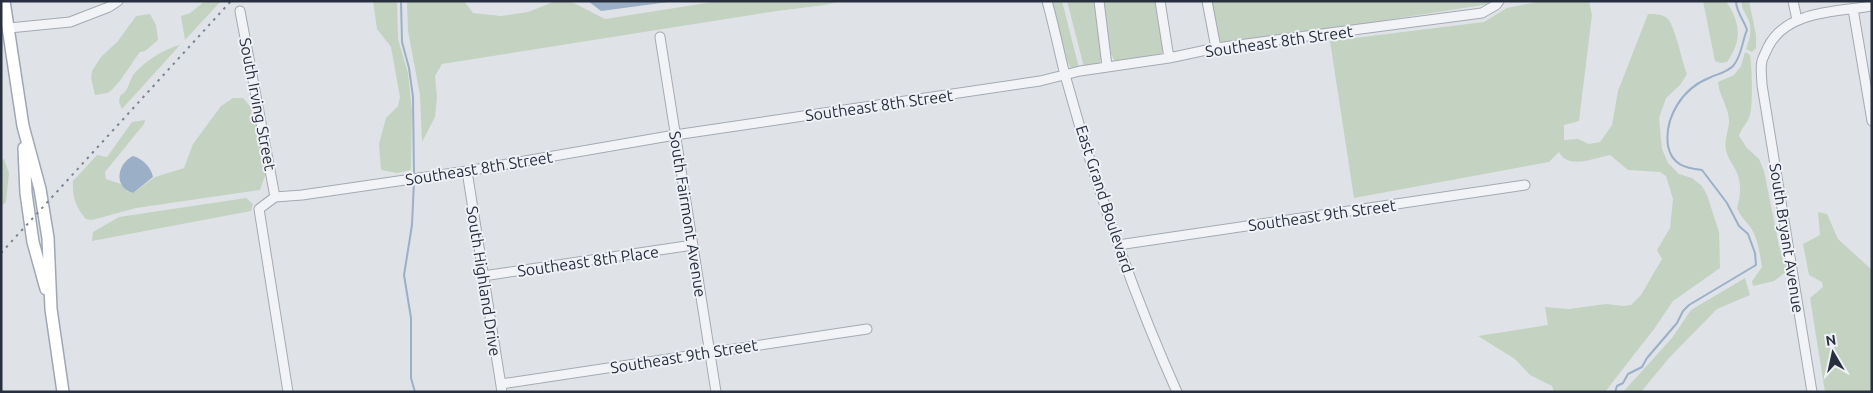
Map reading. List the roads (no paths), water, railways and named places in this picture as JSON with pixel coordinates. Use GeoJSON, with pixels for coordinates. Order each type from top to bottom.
{"type":"FeatureCollection","features":[{"type":"Feature","properties":{"kind":"main road"},"geometry":{"type":"LineString","coordinates":[[4,1],[23,126],[40,189],[48,238],[51,309],[63,392]]}},
{"type":"Feature","properties":{"kind":"street"},"geometry":{"type":"LineString","coordinates":[[8,28],[70,22],[109,7],[118,1]]}},
{"type":"Feature","properties":{"kind":"street","name":"East Grand Boulevard"},"geometry":{"type":"LineString","coordinates":[[1048,1],[1065,74],[1099,188],[1151,332],[1177,392]]}},
{"type":"Feature","properties":{"kind":"street"},"geometry":{"type":"LineString","coordinates":[[1099,1],[1108,66]]}},
{"type":"Feature","properties":{"kind":"street"},"geometry":{"type":"LineString","coordinates":[[1160,1],[1169,58]]}},
{"type":"Feature","properties":{"kind":"street"},"geometry":{"type":"LineString","coordinates":[[1207,1],[1216,48]]}},
{"type":"Feature","properties":{"kind":"street","name":"Southeast 8th Street"},"geometry":{"type":"LineString","coordinates":[[275,197],[302,195],[467,171],[675,135],[1040,80],[1108,66],[1169,58],[1216,48],[1482,12],[1496,5],[1499,1]]}},
{"type":"Feature","properties":{"kind":"street"},"geometry":{"type":"LineString","coordinates":[[1793,1],[1797,20],[1819,14],[1872,6]]}},
{"type":"Feature","properties":{"kind":"street"},"geometry":{"type":"LineString","coordinates":[[1853,9],[1872,121]]}},
{"type":"Feature","properties":{"kind":"street","name":"South Irving Street"},"geometry":{"type":"LineString","coordinates":[[240,11],[275,197]]}},
{"type":"Feature","properties":{"kind":"street","name":"South Bryant Avenue"},"geometry":{"type":"LineString","coordinates":[[1797,20],[1782,30],[1771,42],[1762,61],[1762,85],[1812,392]]}},
{"type":"Feature","properties":{"kind":"street","name":"South Fairmont Avenue"},"geometry":{"type":"LineString","coordinates":[[660,37],[716,392]]}},
{"type":"Feature","properties":{"kind":"street","name":"South Highland Drive"},"geometry":{"type":"LineString","coordinates":[[467,171],[501,388]]}},
{"type":"Feature","properties":{"kind":"street","name":"Southeast 9th Street"},"geometry":{"type":"LineString","coordinates":[[1118,245],[1525,185]]}},
{"type":"Feature","properties":{"kind":"street"},"geometry":{"type":"LineString","coordinates":[[275,197],[259,209],[288,392]]}},
{"type":"Feature","properties":{"kind":"street","name":"Southeast 8th Place"},"geometry":{"type":"LineString","coordinates":[[483,276],[693,245]]}},
{"type":"Feature","properties":{"kind":"street","name":"Southeast 9th Street"},"geometry":{"type":"LineString","coordinates":[[501,388],[710,352],[866,329]]}},
{"type":"Feature","properties":{"kind":"water"},"geometry":{"type":"Polygon","coordinates":[[[588,1],[676,1],[601,11],[588,1]]]}},
{"type":"Feature","properties":{"kind":"water"},"geometry":{"type":"Polygon","coordinates":[[[133,156],[146,164],[153,177],[133,193],[122,186],[120,175],[123,164],[133,156]]]}},
{"type":"Feature","properties":{"kind":"waterway"},"geometry":{"type":"LineString","coordinates":[[401,1],[402,42],[409,68],[413,97],[414,176]]}},
{"type":"Feature","properties":{"kind":"waterway"},"geometry":{"type":"LineString","coordinates":[[1615,392],[1617,386],[1623,383],[1628,374],[1642,367],[1689,305],[1756,265],[1755,253],[1748,234],[1739,226],[1727,203],[1702,170],[1685,167],[1680,164],[1673,157],[1668,146],[1669,125],[1672,114],[1684,96],[1700,83],[1733,66],[1738,58],[1747,30],[1737,9],[1736,1]]}},
{"type":"Feature","properties":{"kind":"waterway"},"geometry":{"type":"LineString","coordinates":[[414,181],[412,225],[404,275],[411,318],[411,378],[415,392]]}},
{"type":"Feature","properties":{"kind":"railway"},"geometry":{"type":"LineString","coordinates":[[1,253],[231,1]]}}]}
